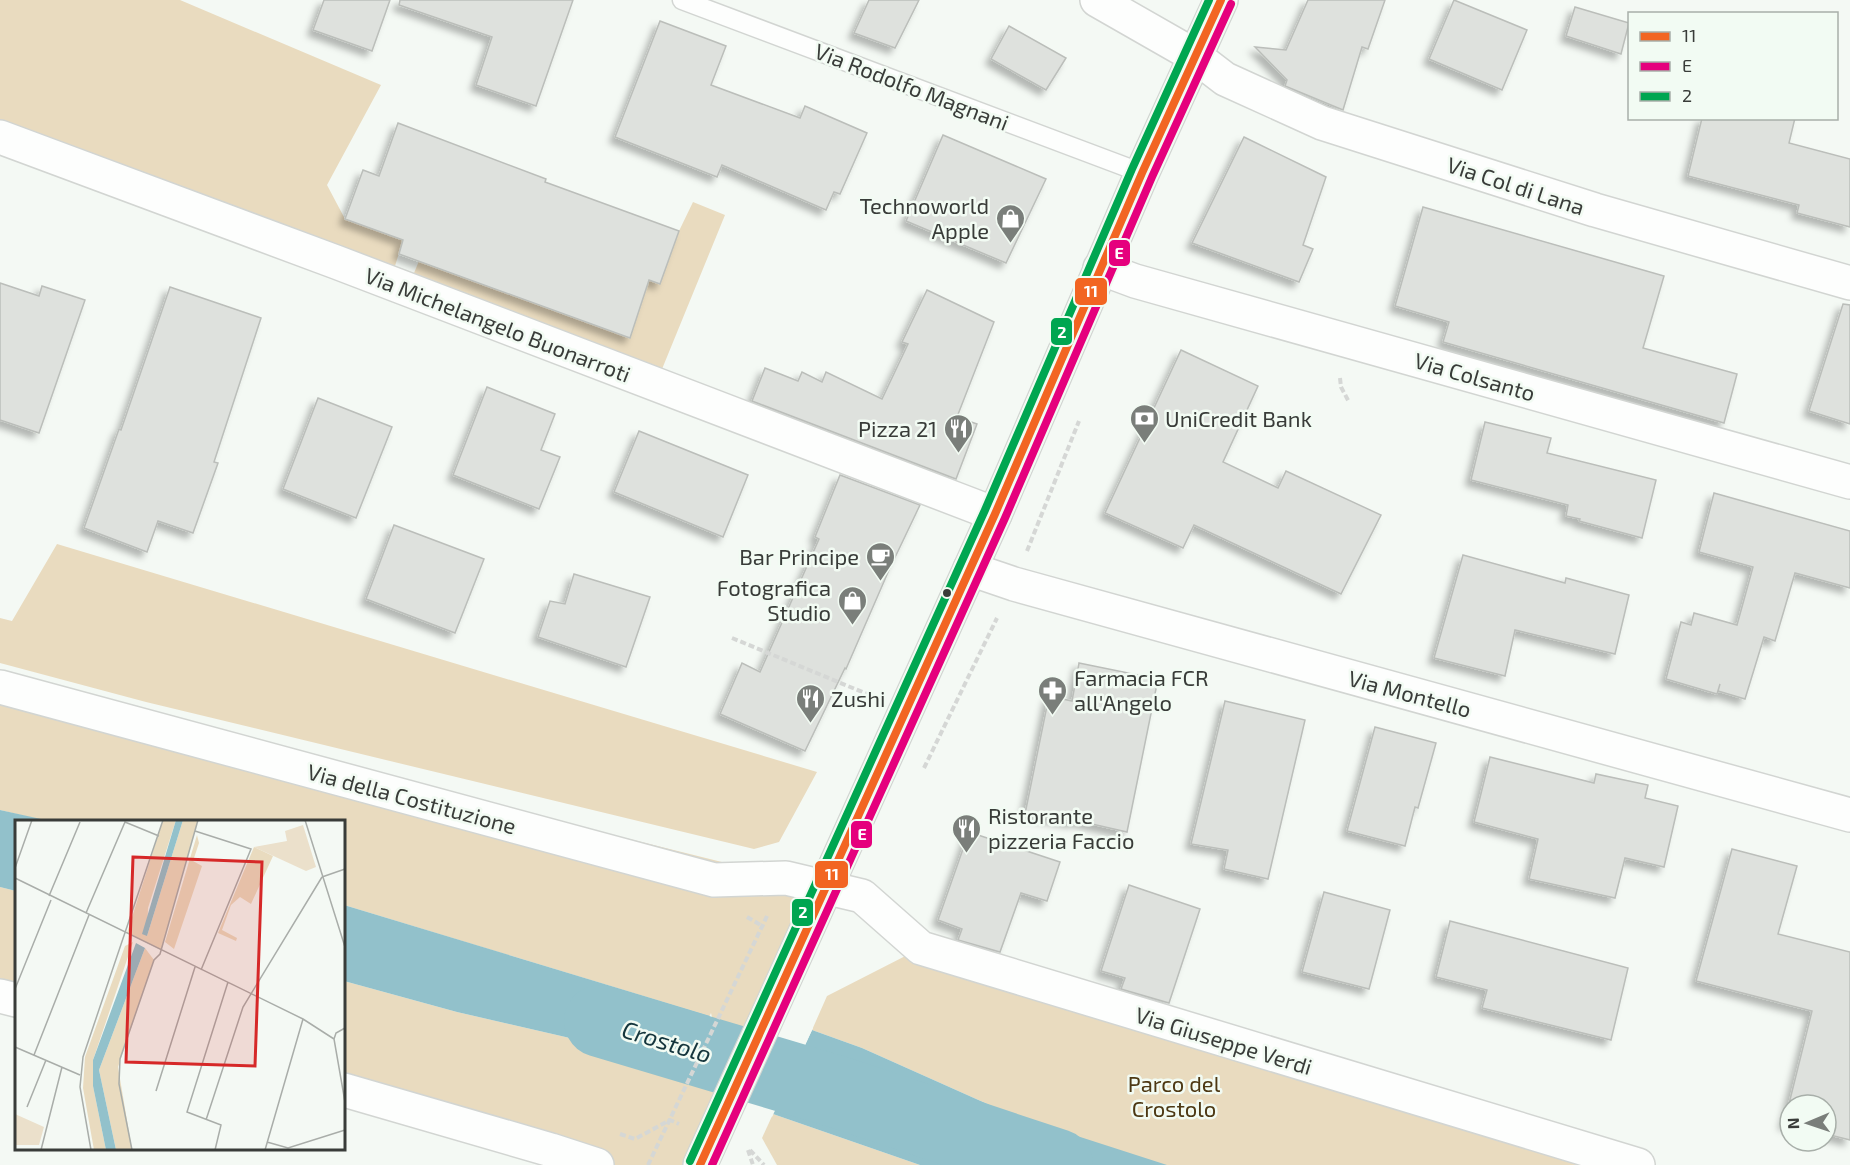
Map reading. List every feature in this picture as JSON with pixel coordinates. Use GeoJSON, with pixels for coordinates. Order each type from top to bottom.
{"type":"FeatureCollection","features":[{"type":"Feature","properties":{"kind":"street","name":"Via Col di Lana"},"geometry":{"type":"LineString","coordinates":[[1096,0],[1195,56],[1225,80],[1322,123],[1595,210],[1850,283]]}},
{"type":"Feature","properties":{"kind":"street"},"geometry":{"type":"LineString","coordinates":[[700,1165],[995,514],[1100,268],[1221,0]]}},
{"type":"Feature","properties":{"kind":"street","name":"Via Michelangelo Buonarroti"},"geometry":{"type":"LineString","coordinates":[[0,137],[312,253],[995,514]]}},
{"type":"Feature","properties":{"kind":"street","name":"Via Colsanto"},"geometry":{"type":"LineString","coordinates":[[1100,268],[1146,284],[1850,482]]}},
{"type":"Feature","properties":{"kind":"street","name":"Via Montello"},"geometry":{"type":"LineString","coordinates":[[970,569],[1014,584],[1850,815]]}},
{"type":"Feature","properties":{"kind":"street","name":"Via della Costituzione"},"geometry":{"type":"LineString","coordinates":[[0,687],[714,880],[786,878],[826,888]]}},
{"type":"Feature","properties":{"kind":"street","name":"Via Giuseppe Verdi"},"geometry":{"type":"LineString","coordinates":[[826,888],[862,896],[921,948],[1638,1165]]}},
{"type":"Feature","properties":{"kind":"street"},"geometry":{"type":"LineString","coordinates":[[0,996],[15,1000]]}},
{"type":"Feature","properties":{"kind":"street"},"geometry":{"type":"LineString","coordinates":[[345,1090],[597,1165]]}},
{"type":"Feature","properties":{"kind":"lane","name":"Via Rodolfo Magnani"},"geometry":{"type":"LineString","coordinates":[[682,0],[1142,173]]}},
{"type":"Feature","properties":{"kind":"path"},"geometry":{"type":"LineString","coordinates":[[1341,387],[1349,402]]}},
{"type":"Feature","properties":{"kind":"path"},"geometry":{"type":"LineString","coordinates":[[732,638],[872,696]]}},
{"type":"Feature","properties":{"kind":"path"},"geometry":{"type":"LineString","coordinates":[[648,1165],[744,964]]}},
{"type":"Feature","properties":{"kind":"path"},"geometry":{"type":"LineString","coordinates":[[748,1148],[753,1165]]}},
{"type":"Feature","properties":{"kind":"green space"},"geometry":{"type":"Polygon","coordinates":[[[0,0],[180,0],[381,85],[327,185],[345,219],[403,240],[395,266],[414,273],[419,261],[629,338],[649,280],[660,283],[679,231],[693,202],[725,215],[660,374],[0,131],[0,0]]]}},
{"type":"Feature","properties":{"kind":"green space"},"geometry":{"type":"Polygon","coordinates":[[[57,544],[817,772],[779,842],[754,849],[146,702],[0,663],[0,618],[12,621],[57,544]]]}},
{"type":"Feature","properties":{"kind":"green space"},"geometry":{"type":"Polygon","coordinates":[[[0,682],[826,888],[700,1165],[597,1165],[345,1090],[345,981],[457,1012],[687,1065],[709,1016],[345,905],[345,820],[42,820],[0,810],[0,682]]]}},
{"type":"Feature","properties":{"kind":"green space"},"geometry":{"type":"Polygon","coordinates":[[[0,887],[15,891],[15,1000],[0,996],[0,887]]]}},
{"type":"Feature","properties":{"kind":"green space","name":"Parco del Crostolo"},"geometry":{"type":"Polygon","coordinates":[[[921,948],[1638,1165],[1162,1165],[1012,1115],[862,1048],[812,1030],[827,996],[921,948]]]}},
{"type":"Feature","properties":{"kind":"green space"},"geometry":{"type":"Polygon","coordinates":[[[773,1114],[920,1165],[777,1165],[762,1138],[773,1114]]]}},
{"type":"Feature","properties":{"kind":"water"},"geometry":{"type":"Polygon","coordinates":[[[0,810],[45,820],[15,820],[15,891],[0,887],[0,810]]]}},
{"type":"Feature","properties":{"kind":"water"},"geometry":{"type":"Polygon","coordinates":[[[345,905],[710,1016],[687,1065],[457,1012],[345,981],[345,905]]]}},
{"type":"Feature","properties":{"kind":"water"},"geometry":{"type":"Polygon","coordinates":[[[812,1030],[862,1048],[1012,1115],[1167,1165],[920,1165],[773,1114],[812,1030]]]}},
{"type":"Feature","properties":{"kind":"pier"},"geometry":{"type":"Polygon","coordinates":[[[711,1013],[712,1017],[690,1066],[686,1068],[711,1013]]]}},
{"type":"Feature","properties":{"kind":"pier"},"geometry":{"type":"Polygon","coordinates":[[[811,1027],[813,1028],[772,1117],[770,1113],[811,1027]]]}},
{"type":"Feature","properties":{"kind":"building"},"geometry":{"type":"Polygon","coordinates":[[[324,0],[390,0],[372,51],[313,30],[324,0]]]}},
{"type":"Feature","properties":{"kind":"building"},"geometry":{"type":"Polygon","coordinates":[[[400,0],[573,0],[536,106],[476,85],[492,37],[399,5],[400,0]]]}},
{"type":"Feature","properties":{"kind":"building"},"geometry":{"type":"Polygon","coordinates":[[[869,0],[919,0],[895,48],[854,33],[869,0]]]}},
{"type":"Feature","properties":{"kind":"building"},"geometry":{"type":"Polygon","coordinates":[[[1308,0],[1385,0],[1368,49],[1362,47],[1343,110],[1285,86],[1287,80],[1255,47],[1286,50],[1308,0]]]}},
{"type":"Feature","properties":{"kind":"building"},"geometry":{"type":"Polygon","coordinates":[[[1454,0],[1527,30],[1502,90],[1429,59],[1454,0]]]}},
{"type":"Feature","properties":{"kind":"building"},"geometry":{"type":"Polygon","coordinates":[[[1575,7],[1628,23],[1621,54],[1566,36],[1575,7]]]}},
{"type":"Feature","properties":{"kind":"building"},"geometry":{"type":"Polygon","coordinates":[[[660,21],[726,46],[711,85],[800,118],[805,106],[867,133],[840,194],[834,192],[826,210],[722,165],[717,177],[615,137],[660,21]]]}},
{"type":"Feature","properties":{"kind":"building"},"geometry":{"type":"Polygon","coordinates":[[[1009,26],[1066,58],[1046,90],[991,59],[1009,26]]]}},
{"type":"Feature","properties":{"kind":"building"},"geometry":{"type":"Polygon","coordinates":[[[1702,120],[1795,120],[1789,143],[1850,159],[1850,227],[1797,213],[1799,205],[1688,176],[1702,120]]]}},
{"type":"Feature","properties":{"kind":"building"},"geometry":{"type":"Polygon","coordinates":[[[398,123],[546,179],[545,182],[679,231],[660,284],[649,280],[630,338],[399,254],[403,240],[345,219],[363,170],[379,176],[398,123]]]}},
{"type":"Feature","properties":{"kind":"building"},"geometry":{"type":"Polygon","coordinates":[[[943,135],[1046,179],[1006,263],[906,221],[943,135]]]}},
{"type":"Feature","properties":{"kind":"building"},"geometry":{"type":"Polygon","coordinates":[[[1244,137],[1326,177],[1303,245],[1313,249],[1299,282],[1192,243],[1244,137]]]}},
{"type":"Feature","properties":{"kind":"building"},"geometry":{"type":"Polygon","coordinates":[[[1423,207],[1664,276],[1643,348],[1737,374],[1724,423],[1443,342],[1449,322],[1395,306],[1423,207]]]}},
{"type":"Feature","properties":{"kind":"building"},"geometry":{"type":"Polygon","coordinates":[[[0,283],[39,296],[42,286],[85,300],[39,433],[0,420],[0,283]]]}},
{"type":"Feature","properties":{"kind":"building"},"geometry":{"type":"Polygon","coordinates":[[[170,287],[261,318],[214,462],[218,463],[193,533],[158,521],[147,552],[84,528],[119,429],[121,430],[170,287]]]}},
{"type":"Feature","properties":{"kind":"building"},"geometry":{"type":"Polygon","coordinates":[[[927,290],[994,322],[957,417],[977,424],[956,479],[752,401],[765,368],[798,381],[802,372],[822,382],[826,372],[882,399],[908,344],[902,342],[927,290]]]}},
{"type":"Feature","properties":{"kind":"building"},"geometry":{"type":"Polygon","coordinates":[[[1843,304],[1850,305],[1850,424],[1809,411],[1843,304]]]}},
{"type":"Feature","properties":{"kind":"building"},"geometry":{"type":"Polygon","coordinates":[[[1181,350],[1258,386],[1223,462],[1278,488],[1286,471],[1381,515],[1341,594],[1194,525],[1183,548],[1105,513],[1181,350]]]}},
{"type":"Feature","properties":{"kind":"building"},"geometry":{"type":"Polygon","coordinates":[[[487,387],[555,414],[541,450],[560,457],[539,509],[453,475],[487,387]]]}},
{"type":"Feature","properties":{"kind":"building"},"geometry":{"type":"Polygon","coordinates":[[[318,398],[392,427],[356,518],[283,489],[318,398]]]}},
{"type":"Feature","properties":{"kind":"building"},"geometry":{"type":"Polygon","coordinates":[[[1485,422],[1551,438],[1547,453],[1656,480],[1642,538],[1566,516],[1568,505],[1471,480],[1485,422]]]}},
{"type":"Feature","properties":{"kind":"building"},"geometry":{"type":"Polygon","coordinates":[[[639,431],[748,475],[723,537],[614,492],[639,431]]]}},
{"type":"Feature","properties":{"kind":"building"},"geometry":{"type":"Polygon","coordinates":[[[840,475],[920,505],[846,669],[805,751],[720,714],[742,663],[760,672],[819,539],[815,537],[840,475]]]}},
{"type":"Feature","properties":{"kind":"building"},"geometry":{"type":"Polygon","coordinates":[[[1714,493],[1850,531],[1850,588],[1795,573],[1775,641],[1764,637],[1745,699],[1718,691],[1720,684],[1717,694],[1666,679],[1681,622],[1691,625],[1694,613],[1737,625],[1753,567],[1699,552],[1714,493]]]}},
{"type":"Feature","properties":{"kind":"building"},"geometry":{"type":"Polygon","coordinates":[[[394,525],[484,559],[455,633],[366,599],[394,525]]]}},
{"type":"Feature","properties":{"kind":"building"},"geometry":{"type":"Polygon","coordinates":[[[1463,555],[1565,583],[1566,578],[1629,595],[1615,654],[1515,630],[1505,676],[1434,658],[1463,555]]]}},
{"type":"Feature","properties":{"kind":"building"},"geometry":{"type":"Polygon","coordinates":[[[574,574],[650,597],[626,667],[538,637],[550,601],[565,604],[574,574]]]}},
{"type":"Feature","properties":{"kind":"building"},"geometry":{"type":"Polygon","coordinates":[[[1079,663],[1158,679],[1127,832],[1075,820],[1074,822],[1025,814],[1049,696],[1072,701],[1079,663]]]}},
{"type":"Feature","properties":{"kind":"building"},"geometry":{"type":"Polygon","coordinates":[[[1225,701],[1305,720],[1268,879],[1224,869],[1228,850],[1191,844],[1225,701]]]}},
{"type":"Feature","properties":{"kind":"building"},"geometry":{"type":"Polygon","coordinates":[[[1375,727],[1436,743],[1405,846],[1347,831],[1375,727]]]}},
{"type":"Feature","properties":{"kind":"building"},"geometry":{"type":"Polygon","coordinates":[[[1490,757],[1594,783],[1596,774],[1648,785],[1645,798],[1678,806],[1664,867],[1625,858],[1615,898],[1529,879],[1538,839],[1474,822],[1490,757]]]}},
{"type":"Feature","properties":{"kind":"building"},"geometry":{"type":"Polygon","coordinates":[[[969,832],[1060,862],[1047,901],[1021,893],[1000,952],[958,940],[962,929],[938,920],[969,832]]]}},
{"type":"Feature","properties":{"kind":"building"},"geometry":{"type":"Polygon","coordinates":[[[1732,849],[1797,866],[1778,934],[1850,952],[1850,1140],[1838,1137],[1838,1093],[1792,1093],[1812,1011],[1696,981],[1732,849]]]}},
{"type":"Feature","properties":{"kind":"building"},"geometry":{"type":"Polygon","coordinates":[[[1129,885],[1200,909],[1169,1003],[1121,989],[1125,978],[1101,971],[1129,885]]]}},
{"type":"Feature","properties":{"kind":"building"},"geometry":{"type":"Polygon","coordinates":[[[1324,892],[1390,910],[1369,989],[1302,972],[1324,892]]]}},
{"type":"Feature","properties":{"kind":"building"},"geometry":{"type":"Polygon","coordinates":[[[1450,921],[1628,968],[1611,1040],[1482,1008],[1487,990],[1436,977],[1450,921]]]}},
{"type":"Feature","properties":{"kind":"waterway","name":"Crostolo"},"geometry":{"type":"LineString","coordinates":[[600,1021],[838,1092],[1057,1165]]}},
{"type":"Feature","properties":{"kind":"transit line","name":"2"},"geometry":{"type":"LineString","coordinates":[[690,1161],[985,510],[1132,169],[1209,0]]}},
{"type":"Feature","properties":{"kind":"transit line","name":"11"},"geometry":{"type":"LineString","coordinates":[[700,1165],[995,514],[1142,173],[1221,0]]}},
{"type":"Feature","properties":{"kind":"transit line","name":"E"},"geometry":{"type":"LineString","coordinates":[[712,1165],[1005,518],[1152,177],[1231,4]]}},
{"type":"Feature","properties":{"kind":"place","name":"Technoworld Apple"},"geometry":{"type":"Point","coordinates":[1010,244]}},
{"type":"Feature","properties":{"kind":"place","name":"UniCredit Bank"},"geometry":{"type":"Point","coordinates":[1144,444]}},
{"type":"Feature","properties":{"kind":"place","name":"Pizza 21"},"geometry":{"type":"Point","coordinates":[958,454]}},
{"type":"Feature","properties":{"kind":"place","name":"Bar Principe"},"geometry":{"type":"Point","coordinates":[880,582]}},
{"type":"Feature","properties":{"kind":"place","name":"Fotografica Studio"},"geometry":{"type":"Point","coordinates":[852,626]}},
{"type":"Feature","properties":{"kind":"place","name":"Farmacia FCR all'Angelo"},"geometry":{"type":"Point","coordinates":[1053,716]}},
{"type":"Feature","properties":{"kind":"place","name":"Zushi"},"geometry":{"type":"Point","coordinates":[810,724]}},
{"type":"Feature","properties":{"kind":"place","name":"Ristorante pizzeria Faccio"},"geometry":{"type":"Point","coordinates":[967,854]}}]}
